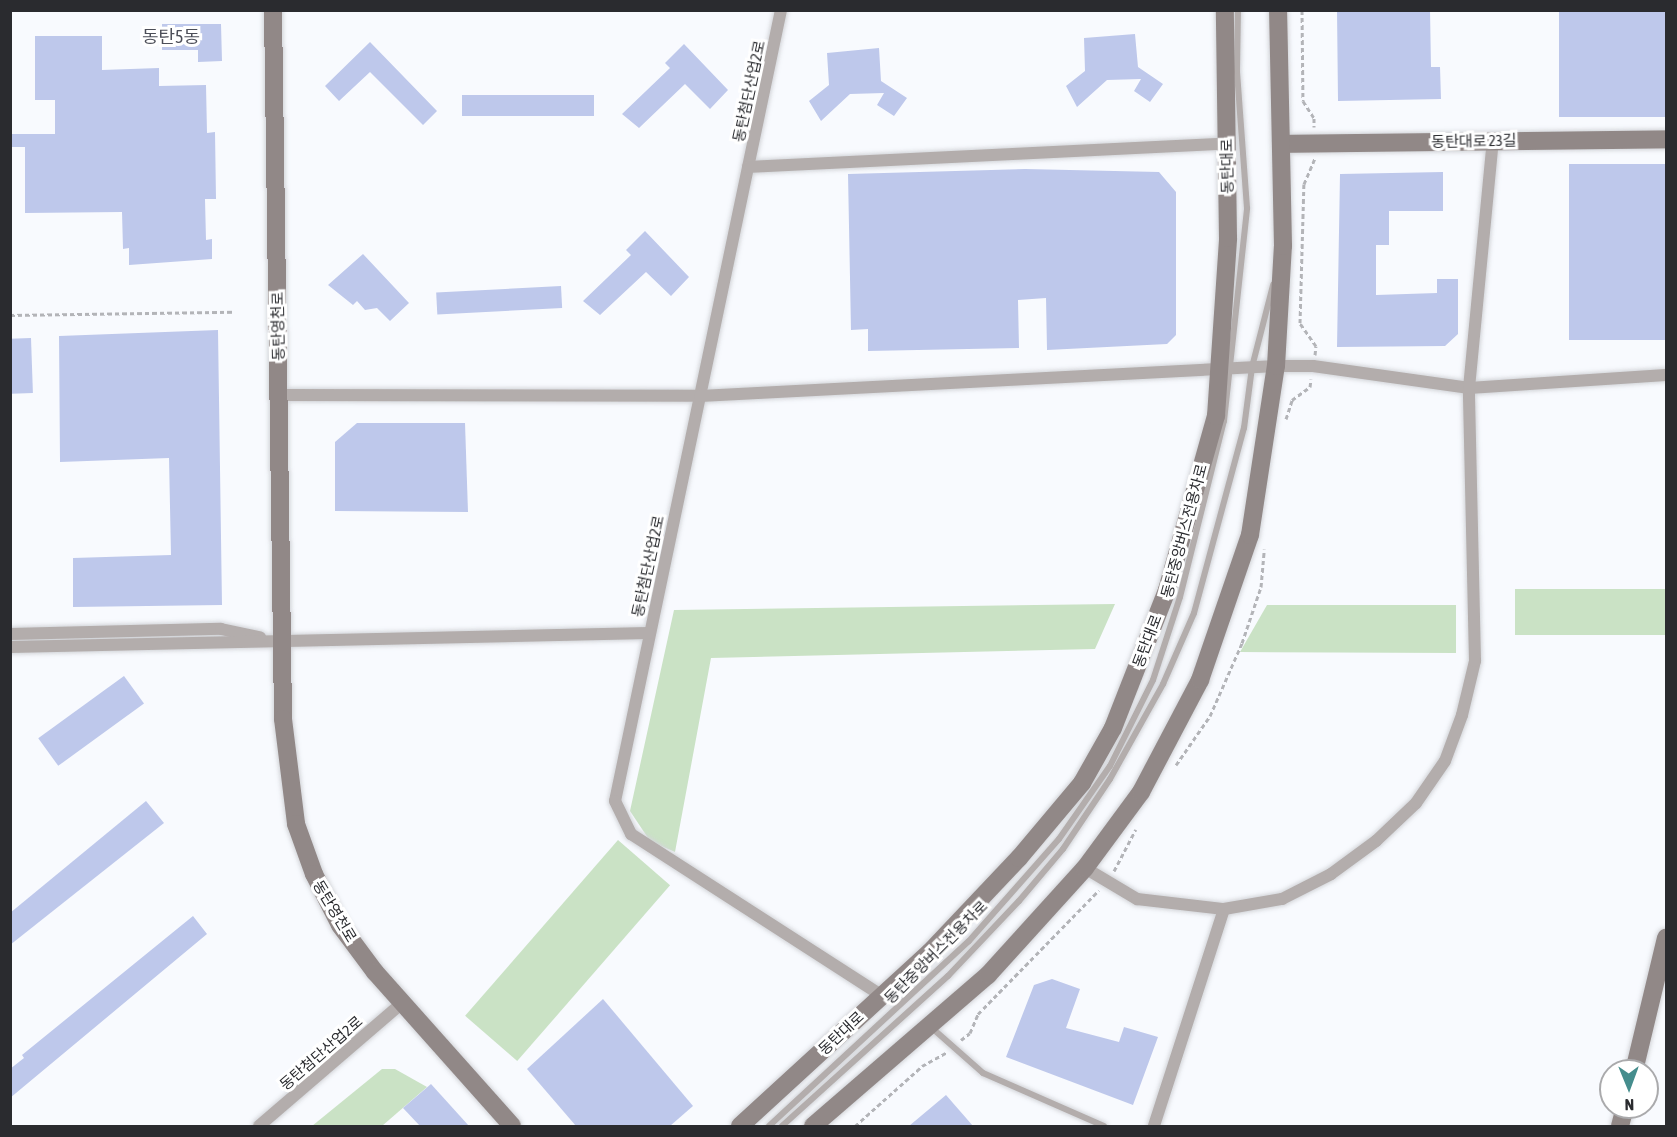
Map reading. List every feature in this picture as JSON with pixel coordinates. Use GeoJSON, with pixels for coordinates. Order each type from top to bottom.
{"type":"FeatureCollection","features":[{"type":"Feature","properties":{"kind":"main road","name":"동탄영천로"},"geometry":{"type":"LineString","coordinates":[[273,10],[282,641],[286,772],[296,824],[314,874],[340,925],[402,1003],[512,1126]]}},
{"type":"Feature","properties":{"kind":"main road","name":"동탄대로"},"geometry":{"type":"LineString","coordinates":[[740,1126],[930,952],[1019,858],[1082,783],[1113,728],[1167,590],[1216,416],[1224,369],[1228,238],[1224,10]]}},
{"type":"Feature","properties":{"kind":"main road"},"geometry":{"type":"LineString","coordinates":[[813,1126],[931,1027],[988,975],[1085,868],[1153,773],[1200,680],[1250,535],[1276,366],[1283,246],[1278,10]]}},
{"type":"Feature","properties":{"kind":"main road","name":"동탄대로 23길"},"geometry":{"type":"LineString","coordinates":[[1281,144],[1666,139]]}},
{"type":"Feature","properties":{"kind":"main road"},"geometry":{"type":"LineString","coordinates":[[1637,1059],[1666,938]]}},
{"type":"Feature","properties":{"kind":"street","name":"동탄첨단산업2로"},"geometry":{"type":"LineString","coordinates":[[781,10],[615,801],[623,824],[631,834],[881,995]]}},
{"type":"Feature","properties":{"kind":"street"},"geometry":{"type":"LineString","coordinates":[[1085,868],[1137,899],[1224,909],[1281,900],[1331,874],[1416,804],[1445,761],[1475,661],[1469,388],[1493,141]]}},
{"type":"Feature","properties":{"kind":"street"},"geometry":{"type":"LineString","coordinates":[[748,167],[1226,144]]}},
{"type":"Feature","properties":{"kind":"street"},"geometry":{"type":"LineString","coordinates":[[279,395],[700,396],[1276,366],[1313,366],[1469,388],[1666,375]]}},
{"type":"Feature","properties":{"kind":"street"},"geometry":{"type":"LineString","coordinates":[[10,634],[221,629],[282,641]]}},
{"type":"Feature","properties":{"kind":"street"},"geometry":{"type":"LineString","coordinates":[[10,647],[649,633]]}},
{"type":"Feature","properties":{"kind":"street"},"geometry":{"type":"LineString","coordinates":[[1154,1126],[1224,909]]}},
{"type":"Feature","properties":{"kind":"street","name":"동탄첨단산업2로"},"geometry":{"type":"LineString","coordinates":[[259,1126],[402,1003]]}},
{"type":"Feature","properties":{"kind":"lane","name":"동탄중앙버스전용차로"},"geometry":{"type":"LineString","coordinates":[[769,1126],[969,941],[1059,839],[1110,766],[1153,680],[1180,597],[1224,421],[1224,369],[1246,208],[1237,71],[1238,10]]}},
{"type":"Feature","properties":{"kind":"lane"},"geometry":{"type":"LineString","coordinates":[[782,1126],[948,976],[1063,849],[1110,779],[1163,684],[1194,614],[1244,428],[1252,368],[1283,246]]}},
{"type":"Feature","properties":{"kind":"lane"},"geometry":{"type":"LineString","coordinates":[[931,1027],[983,1073],[1104,1126]]}},
{"type":"Feature","properties":{"kind":"path"},"geometry":{"type":"LineString","coordinates":[[1302,10],[1302,101],[1314,117]]}},
{"type":"Feature","properties":{"kind":"path"},"geometry":{"type":"LineString","coordinates":[[1315,163],[1304,184],[1300,323],[1316,346]]}},
{"type":"Feature","properties":{"kind":"path"},"geometry":{"type":"LineString","coordinates":[[10,315],[235,312]]}},
{"type":"Feature","properties":{"kind":"path"},"geometry":{"type":"LineString","coordinates":[[970,1033],[978,1014],[1012,983],[1078,907],[1090,900]]}},
{"type":"Feature","properties":{"kind":"path"},"geometry":{"type":"LineString","coordinates":[[855,1126],[922,1066],[935,1061]]}},
{"type":"Feature","properties":{"kind":"green space"},"geometry":{"type":"Polygon","coordinates":[[[1515,589],[1666,589],[1666,635],[1515,635],[1515,589]]]}},
{"type":"Feature","properties":{"kind":"green space"},"geometry":{"type":"Polygon","coordinates":[[[1115,604],[1095,649],[711,658],[675,852],[650,841],[630,811],[674,610],[1115,604]]]}},
{"type":"Feature","properties":{"kind":"green space"},"geometry":{"type":"Polygon","coordinates":[[[1267,605],[1456,605],[1456,653],[1240,652],[1267,605]]]}},
{"type":"Feature","properties":{"kind":"green space"},"geometry":{"type":"Polygon","coordinates":[[[618,840],[670,885],[517,1061],[465,1016],[618,840]]]}},
{"type":"Feature","properties":{"kind":"green space"},"geometry":{"type":"Polygon","coordinates":[[[382,1069],[395,1069],[427,1087],[382,1126],[312,1126],[382,1069]]]}},
{"type":"Feature","properties":{"kind":"building"},"geometry":{"type":"Polygon","coordinates":[[[1337,10],[1430,10],[1431,67],[1440,67],[1441,99],[1338,101],[1337,10]]]}},
{"type":"Feature","properties":{"kind":"building"},"geometry":{"type":"Polygon","coordinates":[[[1559,10],[1666,10],[1666,117],[1559,117],[1559,10]]]}},
{"type":"Feature","properties":{"kind":"building"},"geometry":{"type":"Polygon","coordinates":[[[162,24],[221,24],[222,61],[198,62],[198,50],[162,50],[162,24]]]}},
{"type":"Feature","properties":{"kind":"building"},"geometry":{"type":"Polygon","coordinates":[[[1135,34],[1138,67],[1163,84],[1150,102],[1134,91],[1141,79],[1107,80],[1077,107],[1066,86],[1085,71],[1084,38],[1135,34]]]}},
{"type":"Feature","properties":{"kind":"building"},"geometry":{"type":"Polygon","coordinates":[[[35,36],[102,36],[102,70],[159,68],[159,86],[206,85],[207,133],[215,132],[216,199],[205,199],[206,240],[212,239],[212,259],[129,265],[129,248],[123,249],[122,212],[25,213],[25,147],[10,147],[10,134],[55,134],[55,100],[35,100],[35,36]]]}},
{"type":"Feature","properties":{"kind":"building"},"geometry":{"type":"Polygon","coordinates":[[[370,42],[437,111],[423,125],[370,72],[339,101],[325,86],[370,42]]]}},
{"type":"Feature","properties":{"kind":"building"},"geometry":{"type":"Polygon","coordinates":[[[684,44],[728,90],[710,109],[685,84],[639,128],[622,114],[670,68],[665,63],[684,44]]]}},
{"type":"Feature","properties":{"kind":"building"},"geometry":{"type":"Polygon","coordinates":[[[879,48],[881,81],[907,98],[894,116],[877,105],[884,93],[850,94],[821,121],[809,101],[829,85],[827,53],[879,48]]]}},
{"type":"Feature","properties":{"kind":"building"},"geometry":{"type":"Polygon","coordinates":[[[462,95],[594,95],[594,116],[462,116],[462,95]]]}},
{"type":"Feature","properties":{"kind":"building"},"geometry":{"type":"Polygon","coordinates":[[[1569,164],[1666,164],[1666,340],[1569,340],[1569,164]]]}},
{"type":"Feature","properties":{"kind":"building"},"geometry":{"type":"Polygon","coordinates":[[[1025,169],[1159,172],[1176,192],[1176,335],[1167,344],[1047,350],[1046,298],[1018,300],[1019,348],[868,351],[868,329],[851,330],[848,174],[1025,169]]]}},
{"type":"Feature","properties":{"kind":"building"},"geometry":{"type":"Polygon","coordinates":[[[1443,172],[1443,211],[1389,211],[1389,245],[1376,245],[1376,295],[1437,293],[1437,279],[1458,279],[1458,334],[1445,346],[1337,347],[1340,174],[1443,172]]]}},
{"type":"Feature","properties":{"kind":"building"},"geometry":{"type":"Polygon","coordinates":[[[645,231],[689,277],[671,296],[646,272],[600,315],[583,301],[631,255],[626,250],[645,231]]]}},
{"type":"Feature","properties":{"kind":"building"},"geometry":{"type":"Polygon","coordinates":[[[363,254],[409,303],[390,321],[377,308],[365,310],[357,301],[353,305],[328,285],[363,254]]]}},
{"type":"Feature","properties":{"kind":"building"},"geometry":{"type":"Polygon","coordinates":[[[561,286],[562,308],[437,315],[436,293],[561,286]]]}},
{"type":"Feature","properties":{"kind":"building"},"geometry":{"type":"Polygon","coordinates":[[[218,330],[222,605],[73,607],[73,558],[171,555],[169,458],[60,462],[59,336],[218,330]]]}},
{"type":"Feature","properties":{"kind":"building"},"geometry":{"type":"Polygon","coordinates":[[[31,338],[33,393],[12,394],[10,339],[31,338]]]}},
{"type":"Feature","properties":{"kind":"building"},"geometry":{"type":"Polygon","coordinates":[[[357,423],[465,423],[468,512],[335,511],[335,442],[357,423]]]}},
{"type":"Feature","properties":{"kind":"building"},"geometry":{"type":"Polygon","coordinates":[[[124,676],[144,704],[58,766],[38,738],[124,676]]]}},
{"type":"Feature","properties":{"kind":"building"},"geometry":{"type":"Polygon","coordinates":[[[146,801],[164,823],[10,945],[10,913],[146,801]]]}},
{"type":"Feature","properties":{"kind":"building"},"geometry":{"type":"Polygon","coordinates":[[[193,916],[207,934],[10,1098],[10,1069],[24,1058],[22,1055],[193,916]]]}},
{"type":"Feature","properties":{"kind":"building"},"geometry":{"type":"Polygon","coordinates":[[[1052,979],[1080,989],[1066,1028],[1119,1042],[1124,1027],[1158,1037],[1133,1105],[1006,1057],[1034,985],[1052,979]]]}},
{"type":"Feature","properties":{"kind":"building"},"geometry":{"type":"Polygon","coordinates":[[[603,999],[693,1106],[670,1126],[576,1126],[527,1069],[603,999]]]}},
{"type":"Feature","properties":{"kind":"building"},"geometry":{"type":"Polygon","coordinates":[[[431,1084],[469,1126],[420,1126],[403,1108],[431,1084]]]}},
{"type":"Feature","properties":{"kind":"building"},"geometry":{"type":"Polygon","coordinates":[[[946,1095],[973,1126],[909,1126],[946,1095]]]}},
{"type":"Feature","properties":{"kind":"district","name":"동탄5동"},"geometry":{"type":"Point","coordinates":[171,37]}}]}
